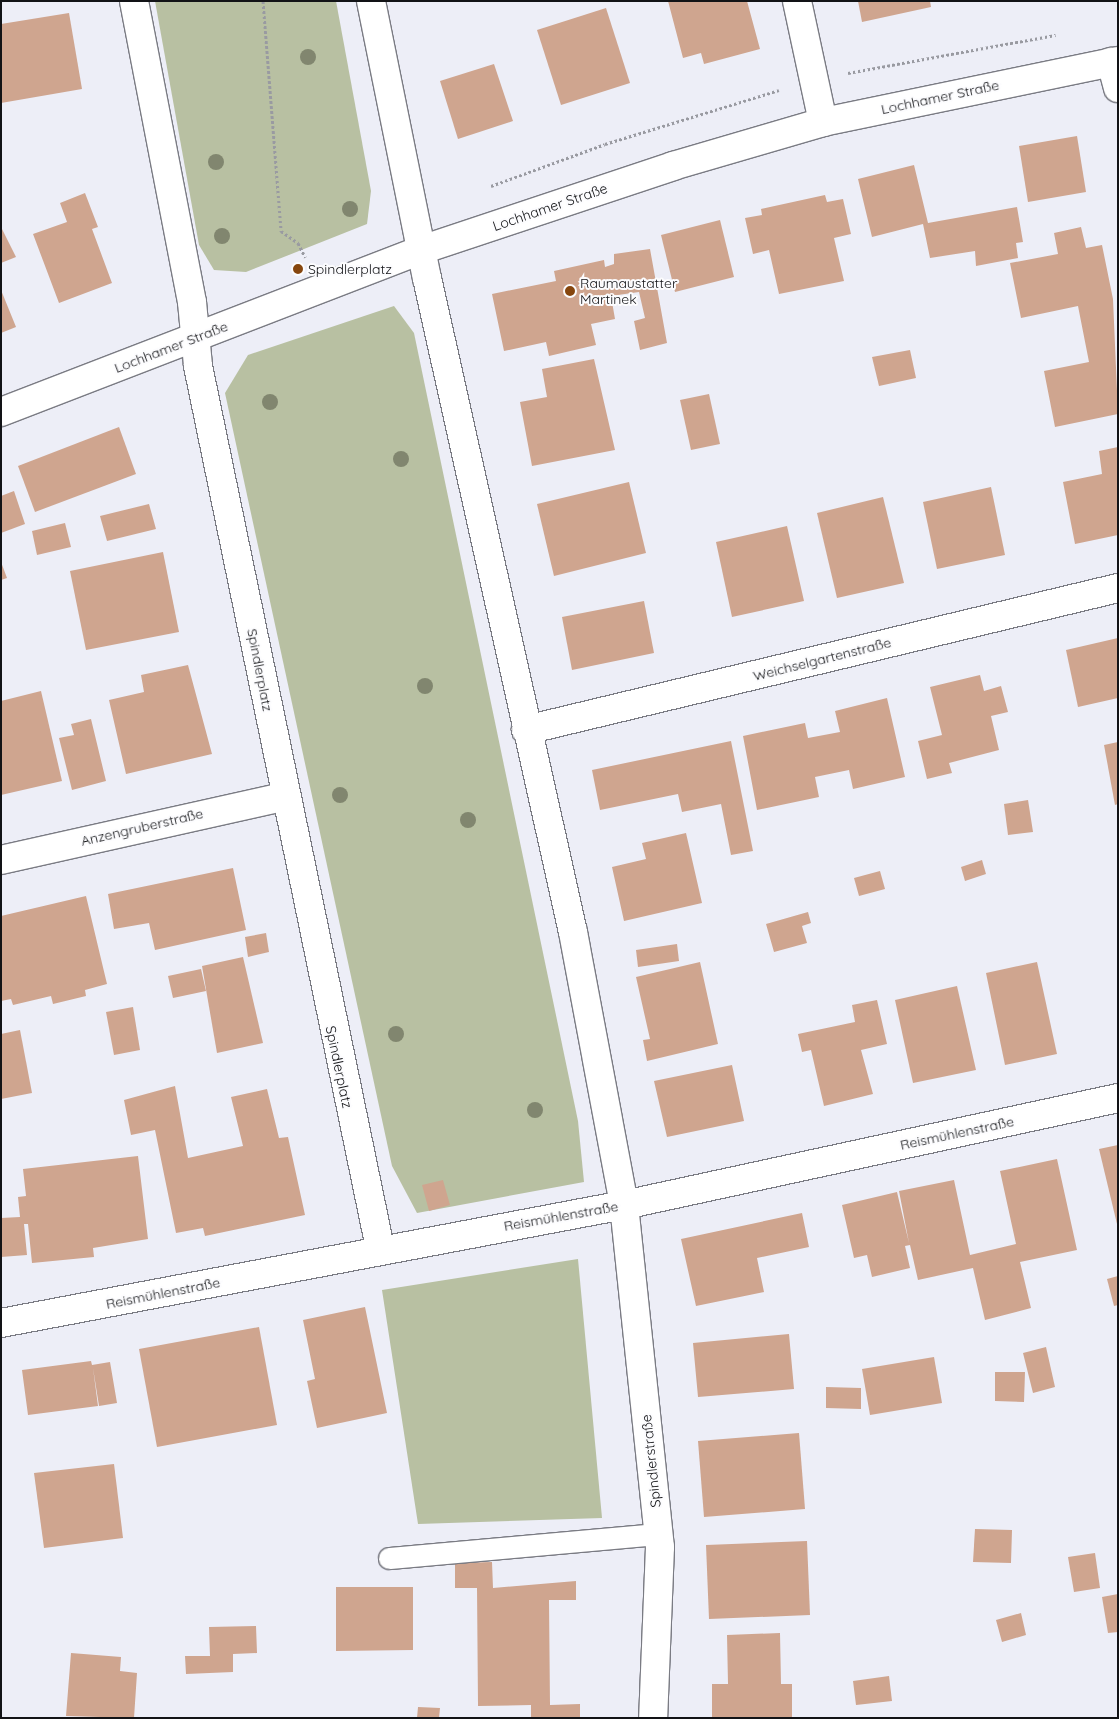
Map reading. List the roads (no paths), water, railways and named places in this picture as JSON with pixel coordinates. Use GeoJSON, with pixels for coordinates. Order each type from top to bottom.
{"type":"FeatureCollection","features":[{"type":"Feature","properties":{"kind":"street","name":"Spindlerplatz"},"geometry":{"type":"LineString","coordinates":[[134,1],[195,337],[283,797],[380,1248]]}},
{"type":"Feature","properties":{"kind":"street"},"geometry":{"type":"LineString","coordinates":[[371,1],[422,250],[526,730],[573,932],[624,1205]]}},
{"type":"Feature","properties":{"kind":"street"},"geometry":{"type":"LineString","coordinates":[[798,1],[823,122]]}},
{"type":"Feature","properties":{"kind":"street","name":"Lochhamer Straße"},"geometry":{"type":"LineString","coordinates":[[1,412],[422,250],[672,166],[823,122],[1114,61]]}},
{"type":"Feature","properties":{"kind":"street"},"geometry":{"type":"LineString","coordinates":[[1114,61],[1118,88]]}},
{"type":"Feature","properties":{"kind":"street","name":"Weichselgartenstraße"},"geometry":{"type":"LineString","coordinates":[[526,730],[1118,588]]}},
{"type":"Feature","properties":{"kind":"street","name":"Anzengruberstraße"},"geometry":{"type":"LineString","coordinates":[[1,860],[283,797]]}},
{"type":"Feature","properties":{"kind":"street","name":"Reismühlenstraße"},"geometry":{"type":"LineString","coordinates":[[1,1323],[380,1248],[624,1205],[1118,1098]]}},
{"type":"Feature","properties":{"kind":"street","name":"Spindlerstraße"},"geometry":{"type":"LineString","coordinates":[[624,1205],[658,1534],[653,1718]]}},
{"type":"Feature","properties":{"kind":"lane"},"geometry":{"type":"LineString","coordinates":[[389,1558],[658,1534]]}},
{"type":"Feature","properties":{"kind":"place","name":"Spindlerplatz"},"geometry":{"type":"Point","coordinates":[298,269]}},
{"type":"Feature","properties":{"kind":"place","name":"Raumaustatter Martinek"},"geometry":{"type":"Point","coordinates":[570,291]}}]}
